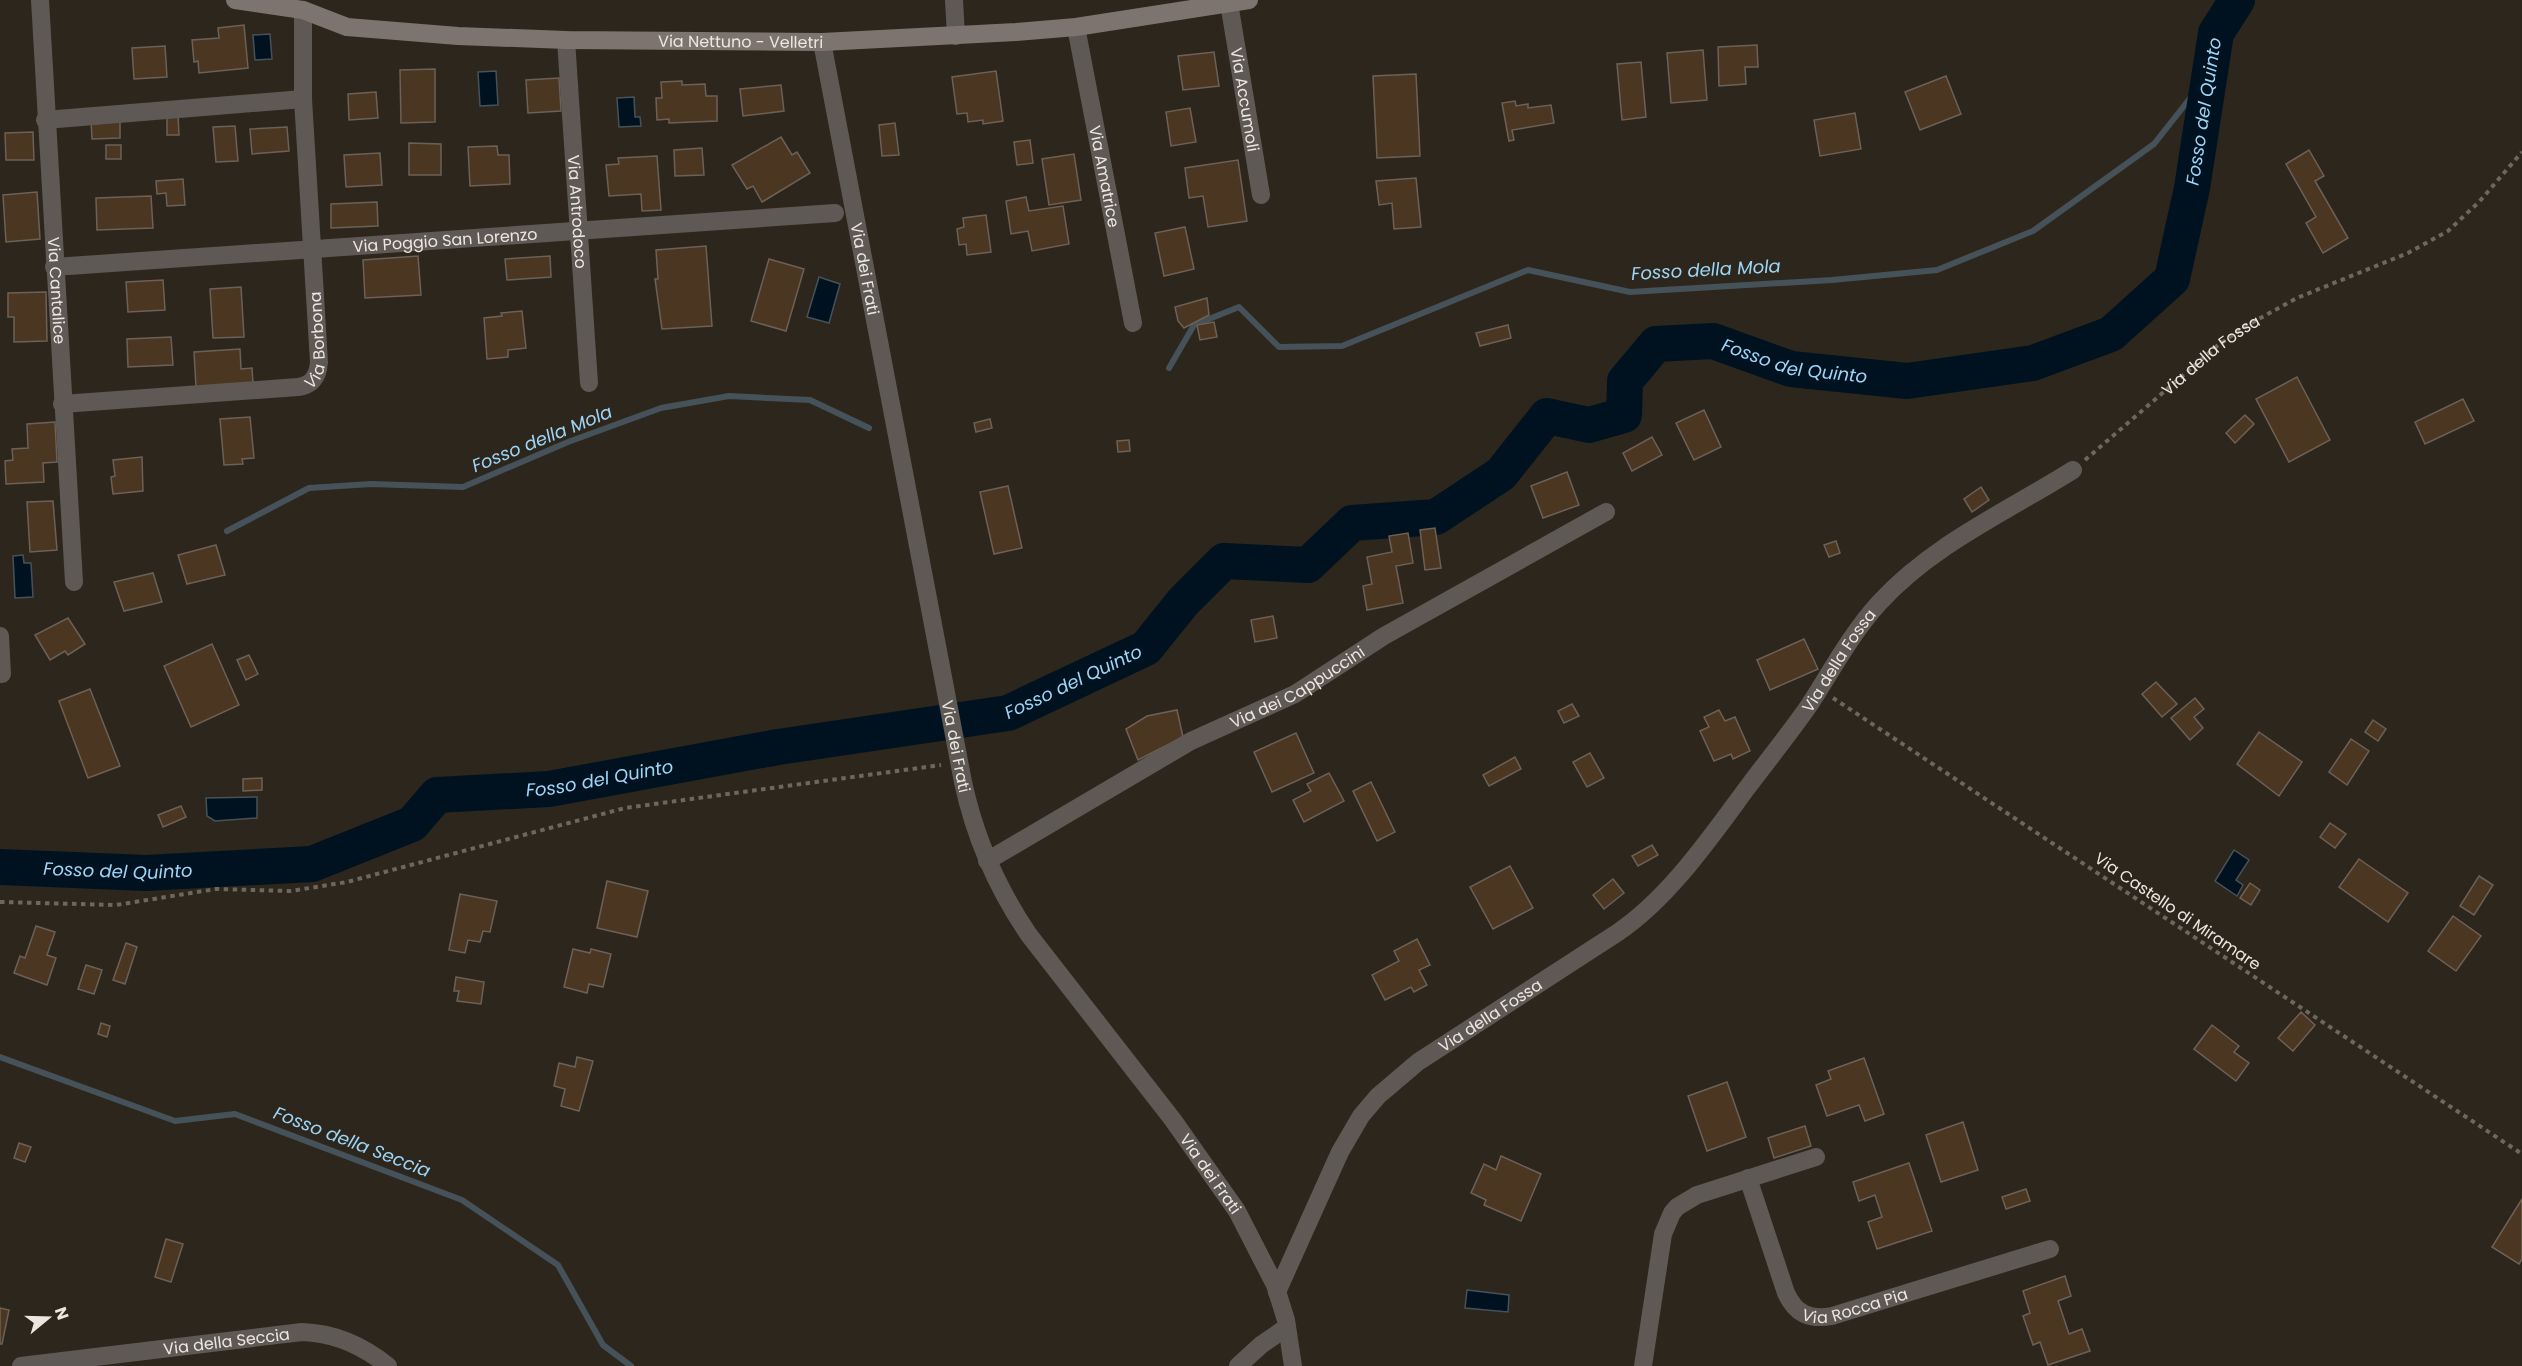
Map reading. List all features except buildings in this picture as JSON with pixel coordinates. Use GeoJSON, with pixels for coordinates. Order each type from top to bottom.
{"type":"FeatureCollection","features":[{"type":"Feature","properties":{"kind":"main road","name":"Via Nettuno - Velletri"},"geometry":{"type":"LineString","coordinates":[[235,0],[303,10],[347,27],[458,36],[566,40],[822,42],[956,36],[1076,27],[1249,0]]}},
{"type":"Feature","properties":{"kind":"street","name":"Via Cantalice"},"geometry":{"type":"LineString","coordinates":[[40,0],[45,120],[74,582]]}},
{"type":"Feature","properties":{"kind":"street"},"geometry":{"type":"LineString","coordinates":[[954,0],[956,36]]}},
{"type":"Feature","properties":{"kind":"street","name":"Via Accumoli"},"geometry":{"type":"LineString","coordinates":[[1229,3],[1261,195]]}},
{"type":"Feature","properties":{"kind":"street","name":"Via Borbona"},"geometry":{"type":"LineString","coordinates":[[62,404],[298,387],[310,383],[317,375],[319,362],[303,99],[303,10]]}},
{"type":"Feature","properties":{"kind":"street","name":"Via Amatrice"},"geometry":{"type":"LineString","coordinates":[[1076,27],[1133,323]]}},
{"type":"Feature","properties":{"kind":"street","name":"Via Antrodoco"},"geometry":{"type":"LineString","coordinates":[[566,40],[589,383]]}},
{"type":"Feature","properties":{"kind":"street","name":"Via dei Frati"},"geometry":{"type":"LineString","coordinates":[[822,42],[960,763],[969,807],[987,861],[1008,902],[1029,935],[1173,1120],[1228,1198],[1260,1253],[1277,1292],[1287,1327],[1293,1366]]}},
{"type":"Feature","properties":{"kind":"street"},"geometry":{"type":"LineString","coordinates":[[45,120],[303,99]]}},
{"type":"Feature","properties":{"kind":"street","name":"Via Poggio San Lorenzo"},"geometry":{"type":"LineString","coordinates":[[54,267],[834,213]]}},
{"type":"Feature","properties":{"kind":"street","name":"Via della Fossa"},"geometry":{"type":"LineString","coordinates":[[1277,1292],[1340,1152],[1371,1104],[1418,1062],[1640,916],[1706,842],[1820,689],[1864,621],[1909,575],[1973,527],[2073,470]]}},
{"type":"Feature","properties":{"kind":"street","name":"Via dei Cappuccini"},"geometry":{"type":"LineString","coordinates":[[987,861],[1191,741],[1295,694],[1384,636],[1606,512]]}},
{"type":"Feature","properties":{"kind":"street"},"geometry":{"type":"LineString","coordinates":[[0,636],[2,674]]}},
{"type":"Feature","properties":{"kind":"street"},"geometry":{"type":"LineString","coordinates":[[1643,1366],[1661,1243],[1677,1207],[1697,1195],[1816,1156]]}},
{"type":"Feature","properties":{"kind":"street","name":"Via Rocca Pia"},"geometry":{"type":"LineString","coordinates":[[1748,1178],[1786,1293],[1795,1309],[1812,1317],[1832,1316],[2050,1249]]}},
{"type":"Feature","properties":{"kind":"street"},"geometry":{"type":"LineString","coordinates":[[1238,1366],[1261,1345],[1287,1327]]}},
{"type":"Feature","properties":{"kind":"street","name":"Via della Seccia"},"geometry":{"type":"LineString","coordinates":[[21,1366],[302,1332],[320,1333],[345,1339],[388,1366]]}},
{"type":"Feature","properties":{"kind":"path","name":"Via della Fossa"},"geometry":{"type":"LineString","coordinates":[[2073,470],[2217,346],[2246,326],[2297,298],[2408,253],[2448,231],[2479,202],[2522,152]]}},
{"type":"Feature","properties":{"kind":"path","name":"Via Castello di Miramare"},"geometry":{"type":"LineString","coordinates":[[1820,689],[2522,1154]]}},
{"type":"Feature","properties":{"kind":"path"},"geometry":{"type":"LineString","coordinates":[[0,902],[116,905],[216,889],[291,891],[347,882],[625,808],[960,763]]}},
{"type":"Feature","properties":{"kind":"water"},"geometry":{"type":"Polygon","coordinates":[[[270,34],[272,59],[255,60],[253,35],[270,34]]]}},
{"type":"Feature","properties":{"kind":"water"},"geometry":{"type":"Polygon","coordinates":[[[496,71],[498,105],[480,106],[478,72],[496,71]]]}},
{"type":"Feature","properties":{"kind":"water"},"geometry":{"type":"Polygon","coordinates":[[[634,97],[635,117],[640,117],[641,126],[619,127],[617,98],[634,97]]]}},
{"type":"Feature","properties":{"kind":"water"},"geometry":{"type":"Polygon","coordinates":[[[819,277],[840,284],[829,323],[807,317],[819,277]]]}},
{"type":"Feature","properties":{"kind":"water"},"geometry":{"type":"Polygon","coordinates":[[[23,555],[24,563],[31,563],[33,597],[15,598],[13,556],[23,555]]]}},
{"type":"Feature","properties":{"kind":"water"},"geometry":{"type":"Polygon","coordinates":[[[257,797],[257,818],[215,821],[207,816],[206,798],[257,797]]]}},
{"type":"Feature","properties":{"kind":"water"},"geometry":{"type":"Polygon","coordinates":[[[2234,850],[2249,860],[2236,880],[2243,885],[2237,896],[2215,881],[2234,850]]]}},
{"type":"Feature","properties":{"kind":"water"},"geometry":{"type":"Polygon","coordinates":[[[1467,1290],[1509,1295],[1508,1312],[1465,1308],[1467,1290]]]}},
{"type":"Feature","properties":{"kind":"waterway","name":"Fosso del Quinto"},"geometry":{"type":"LineString","coordinates":[[0,867],[146,873],[312,864],[412,824],[437,795],[549,789],[778,747],[1008,713],[1146,648],[1183,602],[1224,561],[1308,565],[1352,523],[1436,517],[1501,474],[1547,416],[1589,425],[1624,415],[1625,381],[1656,344],[1713,341],[1791,369],[1907,381],[2033,363],[2111,334],[2172,279],[2192,188],[2216,33],[2237,0]]}},
{"type":"Feature","properties":{"kind":"waterway","name":"Fosso della Mola"},"geometry":{"type":"LineString","coordinates":[[1169,368],[1194,325],[1239,307],[1279,347],[1342,346],[1528,270],[1630,292],[1832,280],[1937,270],[2033,231],[2154,144],[2199,87],[2207,91]]}},
{"type":"Feature","properties":{"kind":"waterway","name":"Fosso della Mola"},"geometry":{"type":"LineString","coordinates":[[227,531],[309,488],[371,484],[463,487],[568,442],[661,408],[729,396],[810,400],[869,428]]}},
{"type":"Feature","properties":{"kind":"waterway","name":"Fosso della Seccia"},"geometry":{"type":"LineString","coordinates":[[0,1057],[175,1121],[235,1114],[462,1200],[558,1265],[603,1345],[631,1366]]}}]}
